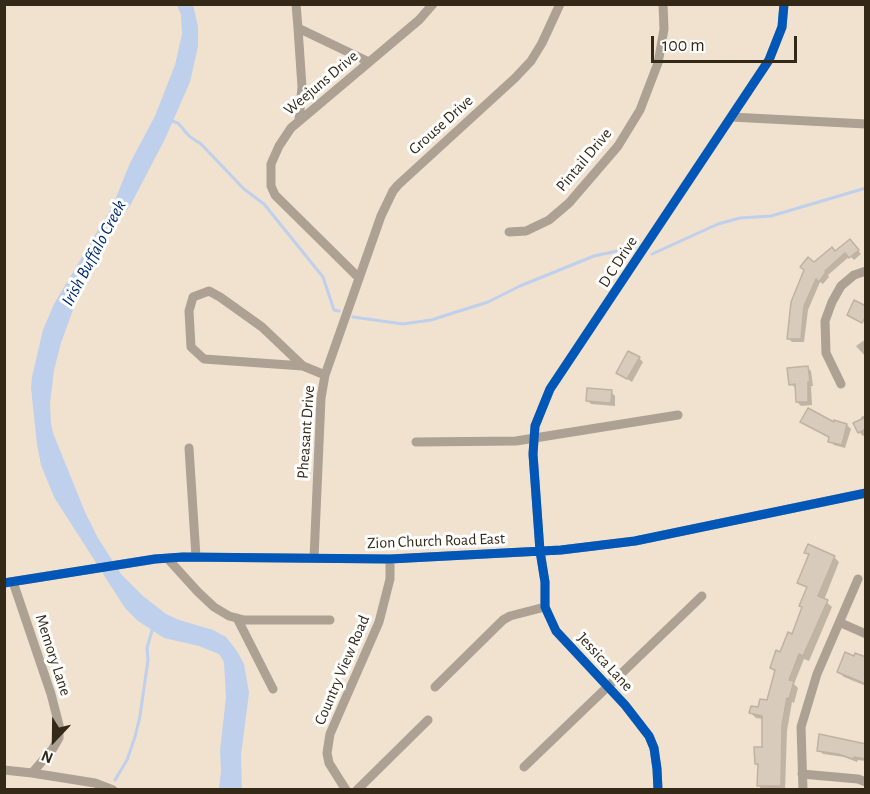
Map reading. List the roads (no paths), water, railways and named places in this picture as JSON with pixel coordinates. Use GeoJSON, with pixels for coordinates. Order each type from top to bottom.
{"type":"FeatureCollection","features":[{"type":"Feature","properties":{"kind":"street"},"geometry":{"type":"LineString","coordinates":[[296,4],[302,87],[299,120]]}},
{"type":"Feature","properties":{"kind":"street","name":"Weejuns Drive"},"geometry":{"type":"LineString","coordinates":[[359,278],[275,195],[271,186],[271,164],[279,146],[299,120],[419,20],[433,4]]}},
{"type":"Feature","properties":{"kind":"street","name":"Grouse Drive"},"geometry":{"type":"LineString","coordinates":[[359,278],[381,216],[393,191],[531,61],[560,4]]}},
{"type":"Feature","properties":{"kind":"street","name":"Pintail Drive"},"geometry":{"type":"LineString","coordinates":[[509,232],[526,231],[549,220],[568,203],[618,146],[640,110],[655,71],[664,29],[663,4]]}},
{"type":"Feature","properties":{"kind":"street","name":"D C Drive"},"geometry":{"type":"LineString","coordinates":[[540,551],[533,454],[535,426],[550,389],[580,347],[774,50],[782,27],[784,4]]}},
{"type":"Feature","properties":{"kind":"street"},"geometry":{"type":"LineString","coordinates":[[298,28],[369,62]]}},
{"type":"Feature","properties":{"kind":"street"},"geometry":{"type":"LineString","coordinates":[[731,117],[866,124]]}},
{"type":"Feature","properties":{"kind":"street"},"geometry":{"type":"LineString","coordinates":[[841,384],[826,352],[825,321],[841,286],[866,270]]}},
{"type":"Feature","properties":{"kind":"street","name":"Pheasant Drive"},"geometry":{"type":"LineString","coordinates":[[314,558],[321,398],[325,375],[359,278]]}},
{"type":"Feature","properties":{"kind":"street"},"geometry":{"type":"LineString","coordinates":[[303,366],[262,327],[220,297],[209,291],[193,297],[189,311],[191,347],[204,359],[303,366],[325,375]]}},
{"type":"Feature","properties":{"kind":"street"},"geometry":{"type":"LineString","coordinates":[[416,442],[493,442],[534,438],[678,415]]}},
{"type":"Feature","properties":{"kind":"street"},"geometry":{"type":"LineString","coordinates":[[189,448],[196,557]]}},
{"type":"Feature","properties":{"kind":"street","name":"Zion Church Road East"},"geometry":{"type":"LineString","coordinates":[[9,583],[155,559],[196,557],[390,558],[540,551],[635,541],[866,493]]}},
{"type":"Feature","properties":{"kind":"street","name":"Jessica Lane"},"geometry":{"type":"LineString","coordinates":[[540,551],[545,582],[545,608],[555,631],[625,705],[649,736],[654,748],[658,789]]}},
{"type":"Feature","properties":{"kind":"street","name":"Country View Road"},"geometry":{"type":"LineString","coordinates":[[346,789],[330,763],[327,753],[330,734],[379,622],[390,579],[390,558]]}},
{"type":"Feature","properties":{"kind":"street"},"geometry":{"type":"LineString","coordinates":[[168,559],[214,607],[229,616],[288,621],[330,621]]}},
{"type":"Feature","properties":{"kind":"street"},"geometry":{"type":"LineString","coordinates":[[802,789],[801,727],[817,674],[841,623],[858,579]]}},
{"type":"Feature","properties":{"kind":"street","name":"Memory Lane"},"geometry":{"type":"LineString","coordinates":[[9,583],[51,694],[59,725],[59,738],[32,773]]}},
{"type":"Feature","properties":{"kind":"street"},"geometry":{"type":"LineString","coordinates":[[524,767],[702,596]]}},
{"type":"Feature","properties":{"kind":"street"},"geometry":{"type":"LineString","coordinates":[[435,687],[503,620],[510,616],[545,608]]}},
{"type":"Feature","properties":{"kind":"street"},"geometry":{"type":"LineString","coordinates":[[237,618],[273,689]]}},
{"type":"Feature","properties":{"kind":"street"},"geometry":{"type":"LineString","coordinates":[[841,623],[866,634]]}},
{"type":"Feature","properties":{"kind":"street"},"geometry":{"type":"LineString","coordinates":[[357,789],[428,720]]}},
{"type":"Feature","properties":{"kind":"street"},"geometry":{"type":"LineString","coordinates":[[4,770],[95,783],[113,789]]}},
{"type":"Feature","properties":{"kind":"street"},"geometry":{"type":"LineString","coordinates":[[802,774],[858,779],[866,782]]}},
{"type":"Feature","properties":{"kind":"water","name":"Irish Buffalo Creek"},"geometry":{"type":"Polygon","coordinates":[[[193,4],[198,27],[198,46],[190,82],[165,139],[131,204],[98,251],[78,296],[54,370],[50,403],[51,423],[85,512],[98,538],[121,574],[143,596],[166,614],[213,630],[226,637],[244,664],[249,693],[241,755],[242,789],[219,789],[220,751],[226,697],[224,662],[219,654],[199,646],[164,638],[138,621],[125,608],[54,497],[41,465],[31,388],[43,330],[54,304],[113,205],[130,163],[155,116],[175,65],[182,34],[181,15],[177,5],[193,4]]]}},
{"type":"Feature","properties":{"kind":"waterway"},"geometry":{"type":"LineString","coordinates":[[168,120],[178,123],[244,189],[264,204],[323,277],[334,310],[339,311]]}},
{"type":"Feature","properties":{"kind":"waterway"},"geometry":{"type":"LineString","coordinates":[[652,254],[718,224],[740,218],[771,216],[866,188]]}},
{"type":"Feature","properties":{"kind":"waterway"},"geometry":{"type":"LineString","coordinates":[[353,317],[403,324],[431,320],[488,302],[520,286],[594,256],[631,248]]}},
{"type":"Feature","properties":{"kind":"waterway"},"geometry":{"type":"LineString","coordinates":[[115,780],[127,760],[135,737],[148,660],[147,648],[153,627]]}}]}
